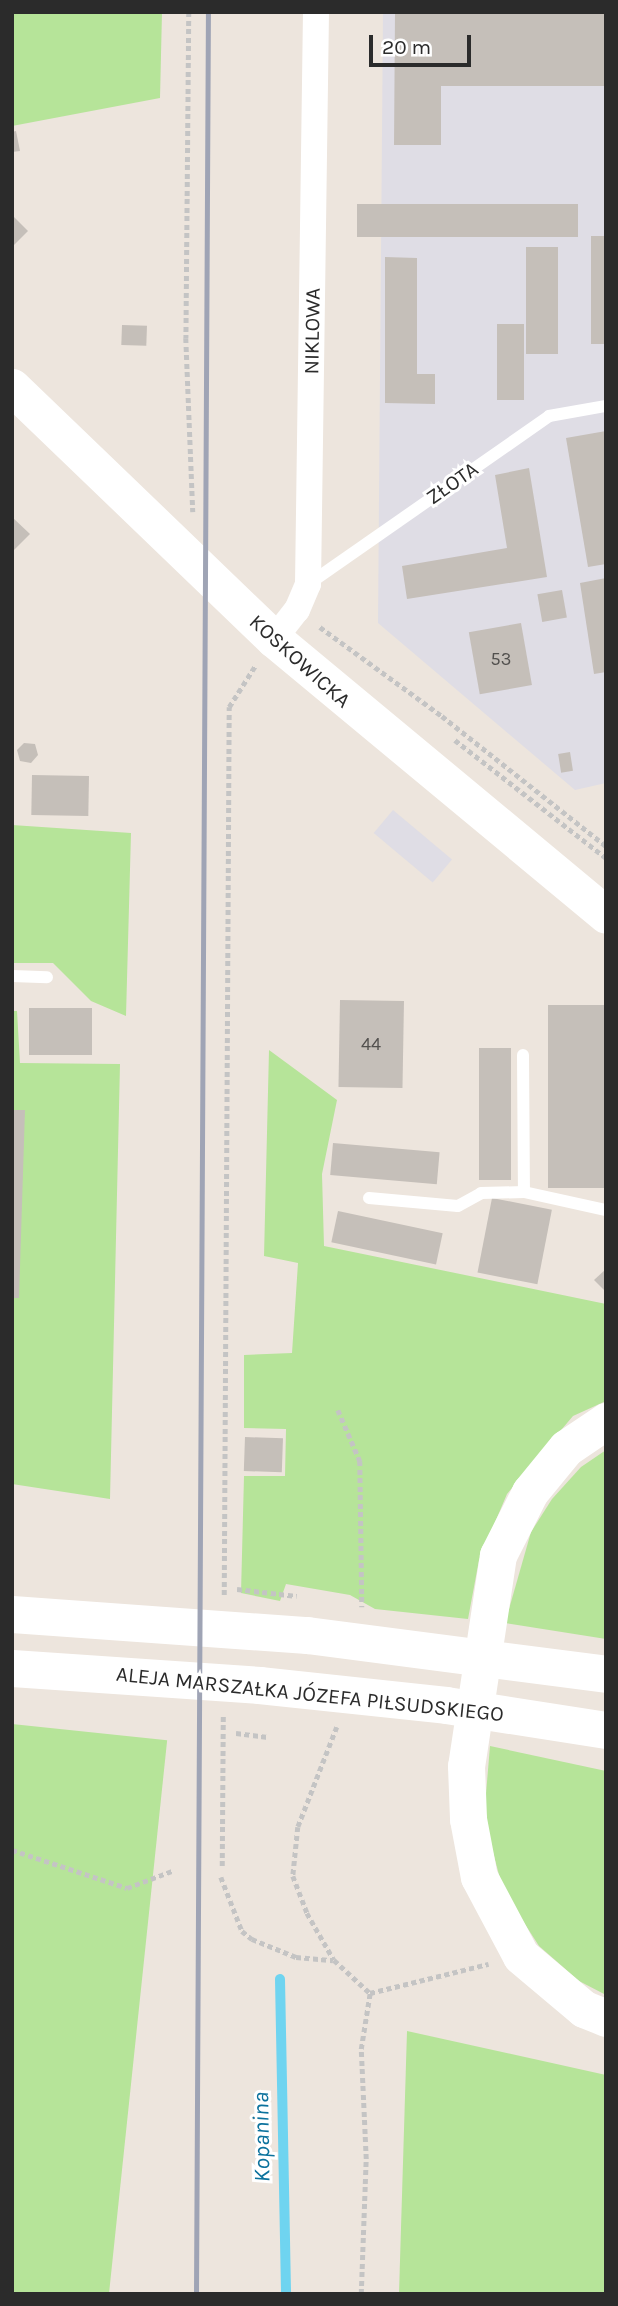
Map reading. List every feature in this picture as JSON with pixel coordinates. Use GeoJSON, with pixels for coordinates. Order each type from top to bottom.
{"type":"FeatureCollection","features":[{"type":"Feature","properties":{"kind":"street","name":"NIKLOWA"},"geometry":{"type":"LineString","coordinates":[[265,652],[297,610],[308,584],[316,12]]}},
{"type":"Feature","properties":{"kind":"street","name":"KOSKOWICKA"},"geometry":{"type":"LineString","coordinates":[[12,387],[195,565],[265,652],[606,915]]}},
{"type":"Feature","properties":{"kind":"street"},"geometry":{"type":"LineString","coordinates":[[606,1421],[566,1448],[530,1492],[498,1555],[466,1766],[468,1819],[479,1877],[521,1956],[584,2009],[606,2018]]}},
{"type":"Feature","properties":{"kind":"street"},"geometry":{"type":"LineString","coordinates":[[12,1614],[307,1635],[606,1674]]}},
{"type":"Feature","properties":{"kind":"street","name":"ALEJA MARSZAŁKA JÓZEFA PIŁSUDSKIEGO"},"geometry":{"type":"LineString","coordinates":[[12,1668],[272,1686],[446,1705],[606,1730]]}},
{"type":"Feature","properties":{"kind":"lane","name":"ZŁOTA"},"geometry":{"type":"LineString","coordinates":[[308,584],[548,416],[606,406]]}},
{"type":"Feature","properties":{"kind":"lane"},"geometry":{"type":"LineString","coordinates":[[12,976],[47,977]]}},
{"type":"Feature","properties":{"kind":"lane"},"geometry":{"type":"LineString","coordinates":[[523,1055],[524,1192]]}},
{"type":"Feature","properties":{"kind":"lane"},"geometry":{"type":"LineString","coordinates":[[369,1198],[458,1206],[481,1193],[524,1192],[606,1210]]}},
{"type":"Feature","properties":{"kind":"path"},"geometry":{"type":"LineString","coordinates":[[189,12],[186,338],[195,565]]}},
{"type":"Feature","properties":{"kind":"path"},"geometry":{"type":"LineString","coordinates":[[297,610],[442,716],[606,846]]}},
{"type":"Feature","properties":{"kind":"path"},"geometry":{"type":"LineString","coordinates":[[224,1601],[229,707],[265,652]]}},
{"type":"Feature","properties":{"kind":"path"},"geometry":{"type":"LineString","coordinates":[[237,1589],[270,1592]]}},
{"type":"Feature","properties":{"kind":"path"},"geometry":{"type":"LineString","coordinates":[[222,1866],[223,1713]]}},
{"type":"Feature","properties":{"kind":"path"},"geometry":{"type":"LineString","coordinates":[[236,1733],[268,1737]]}},
{"type":"Feature","properties":{"kind":"path"},"geometry":{"type":"LineString","coordinates":[[12,1850],[127,1888],[172,1871]]}},
{"type":"Feature","properties":{"kind":"path"},"geometry":{"type":"LineString","coordinates":[[221,1877],[242,1931],[252,1939],[296,1957],[334,1961]]}},
{"type":"Feature","properties":{"kind":"path"},"geometry":{"type":"LineString","coordinates":[[361,2294],[366,2159],[361,2049],[370,1993],[521,1956]]}},
{"type":"Feature","properties":{"kind":"shaded area"},"geometry":{"type":"Polygon","coordinates":[[[383,12],[606,12],[606,783],[575,790],[378,623],[383,12]]]}},
{"type":"Feature","properties":{"kind":"shaded area"},"geometry":{"type":"Polygon","coordinates":[[[393,810],[452,859],[433,882],[374,833],[393,810]]]}},
{"type":"Feature","properties":{"kind":"green space"},"geometry":{"type":"Polygon","coordinates":[[[12,12],[162,12],[160,98],[12,126],[12,12]]]}},
{"type":"Feature","properties":{"kind":"green space"},"geometry":{"type":"Polygon","coordinates":[[[12,825],[131,833],[126,1016],[91,1001],[53,963],[12,963],[12,825]]]}},
{"type":"Feature","properties":{"kind":"green space"},"geometry":{"type":"Polygon","coordinates":[[[12,1011],[17,1011],[20,1063],[120,1064],[110,1499],[12,1484],[12,1011]]]}},
{"type":"Feature","properties":{"kind":"green space"},"geometry":{"type":"Polygon","coordinates":[[[269,1050],[337,1100],[322,1174],[324,1246],[606,1304],[606,1401],[573,1416],[507,1494],[479,1560],[468,1619],[375,1609],[350,1595],[286,1584],[280,1601],[241,1593],[244,1476],[285,1476],[286,1429],[244,1428],[244,1355],[292,1353],[298,1263],[264,1256],[269,1050]]]}},
{"type":"Feature","properties":{"kind":"green space"},"geometry":{"type":"Polygon","coordinates":[[[606,1450],[606,1639],[505,1623],[531,1532],[552,1499],[581,1467],[606,1450]]]}},
{"type":"Feature","properties":{"kind":"green space"},"geometry":{"type":"Polygon","coordinates":[[[12,1724],[167,1740],[109,2294],[12,2294],[12,1724]]]}},
{"type":"Feature","properties":{"kind":"green space"},"geometry":{"type":"Polygon","coordinates":[[[490,1746],[606,1771],[606,1995],[579,1981],[539,1946],[503,1890],[484,1818],[490,1746]]]}},
{"type":"Feature","properties":{"kind":"green space"},"geometry":{"type":"Polygon","coordinates":[[[407,2031],[606,2075],[606,2294],[399,2294],[407,2031]]]}},
{"type":"Feature","properties":{"kind":"building"},"geometry":{"type":"Polygon","coordinates":[[[395,12],[606,12],[606,86],[441,86],[441,145],[394,145],[395,12]]]}},
{"type":"Feature","properties":{"kind":"building"},"geometry":{"type":"Polygon","coordinates":[[[16,131],[20,151],[12,152],[12,132],[16,131]]]}},
{"type":"Feature","properties":{"kind":"building"},"geometry":{"type":"Polygon","coordinates":[[[357,204],[578,204],[578,237],[357,237],[357,204]]]}},
{"type":"Feature","properties":{"kind":"building"},"geometry":{"type":"Polygon","coordinates":[[[12,215],[28,231],[12,247],[12,215]]]}},
{"type":"Feature","properties":{"kind":"building"},"geometry":{"type":"Polygon","coordinates":[[[591,236],[606,236],[606,344],[591,344],[591,236]]]}},
{"type":"Feature","properties":{"kind":"building"},"geometry":{"type":"Polygon","coordinates":[[[526,247],[558,247],[558,354],[526,354],[526,247]]]}},
{"type":"Feature","properties":{"kind":"building"},"geometry":{"type":"Polygon","coordinates":[[[385,257],[417,258],[417,374],[435,374],[435,404],[385,403],[385,257]]]}},
{"type":"Feature","properties":{"kind":"building"},"geometry":{"type":"Polygon","coordinates":[[[497,324],[524,324],[524,400],[497,400],[497,324]]]}},
{"type":"Feature","properties":{"kind":"building"},"geometry":{"type":"Polygon","coordinates":[[[122,325],[147,326],[146,346],[121,345],[122,325]]]}},
{"type":"Feature","properties":{"kind":"building"},"geometry":{"type":"Polygon","coordinates":[[[606,431],[606,564],[588,567],[566,438],[606,431]]]}},
{"type":"Feature","properties":{"kind":"building"},"geometry":{"type":"Polygon","coordinates":[[[529,468],[547,577],[407,599],[402,566],[507,548],[495,475],[529,468]]]}},
{"type":"Feature","properties":{"kind":"building"},"geometry":{"type":"Polygon","coordinates":[[[12,517],[30,534],[12,552],[12,517]]]}},
{"type":"Feature","properties":{"kind":"building"},"geometry":{"type":"Polygon","coordinates":[[[606,578],[606,672],[594,674],[580,583],[606,578]]]}},
{"type":"Feature","properties":{"kind":"building"},"geometry":{"type":"Polygon","coordinates":[[[562,590],[567,618],[542,622],[537,594],[562,590]]]}},
{"type":"Feature","properties":{"kind":"building"},"geometry":{"type":"Polygon","coordinates":[[[521,623],[532,685],[480,694],[469,632],[521,623]]]}},
{"type":"Feature","properties":{"kind":"building"},"geometry":{"type":"Polygon","coordinates":[[[24,743],[35,744],[38,755],[31,763],[20,761],[17,750],[24,743]]]}},
{"type":"Feature","properties":{"kind":"building"},"geometry":{"type":"Polygon","coordinates":[[[570,752],[573,771],[561,773],[558,754],[570,752]]]}},
{"type":"Feature","properties":{"kind":"building"},"geometry":{"type":"Polygon","coordinates":[[[32,775],[89,776],[88,816],[31,815],[32,775]]]}},
{"type":"Feature","properties":{"kind":"building"},"geometry":{"type":"Polygon","coordinates":[[[340,1000],[404,1001],[402,1088],[338,1087],[340,1000]]]}},
{"type":"Feature","properties":{"kind":"building"},"geometry":{"type":"Polygon","coordinates":[[[548,1005],[606,1005],[606,1188],[548,1188],[548,1005]]]}},
{"type":"Feature","properties":{"kind":"building"},"geometry":{"type":"Polygon","coordinates":[[[29,1008],[92,1008],[92,1055],[29,1055],[29,1008]]]}},
{"type":"Feature","properties":{"kind":"building"},"geometry":{"type":"Polygon","coordinates":[[[479,1048],[511,1048],[511,1180],[479,1180],[479,1048]]]}},
{"type":"Feature","properties":{"kind":"building"},"geometry":{"type":"Polygon","coordinates":[[[12,1110],[25,1110],[19,1298],[12,1298],[12,1110]]]}},
{"type":"Feature","properties":{"kind":"building"},"geometry":{"type":"Polygon","coordinates":[[[333,1143],[440,1152],[437,1184],[330,1175],[333,1143]]]}},
{"type":"Feature","properties":{"kind":"building"},"geometry":{"type":"Polygon","coordinates":[[[492,1198],[552,1210],[537,1284],[477,1273],[492,1198]]]}},
{"type":"Feature","properties":{"kind":"building"},"geometry":{"type":"Polygon","coordinates":[[[338,1211],[443,1233],[436,1265],[331,1242],[338,1211]]]}},
{"type":"Feature","properties":{"kind":"building"},"geometry":{"type":"Polygon","coordinates":[[[606,1269],[606,1292],[594,1280],[606,1269]]]}},
{"type":"Feature","properties":{"kind":"building"},"geometry":{"type":"Polygon","coordinates":[[[245,1437],[283,1438],[282,1472],[244,1471],[245,1437]]]}},
{"type":"Feature","properties":{"kind":"waterway","name":"Kopanina"},"geometry":{"type":"LineString","coordinates":[[280,1979],[286,2294]]}},
{"type":"Feature","properties":{"kind":"railway"},"geometry":{"type":"LineString","coordinates":[[196,2294],[208,12]]}}]}
